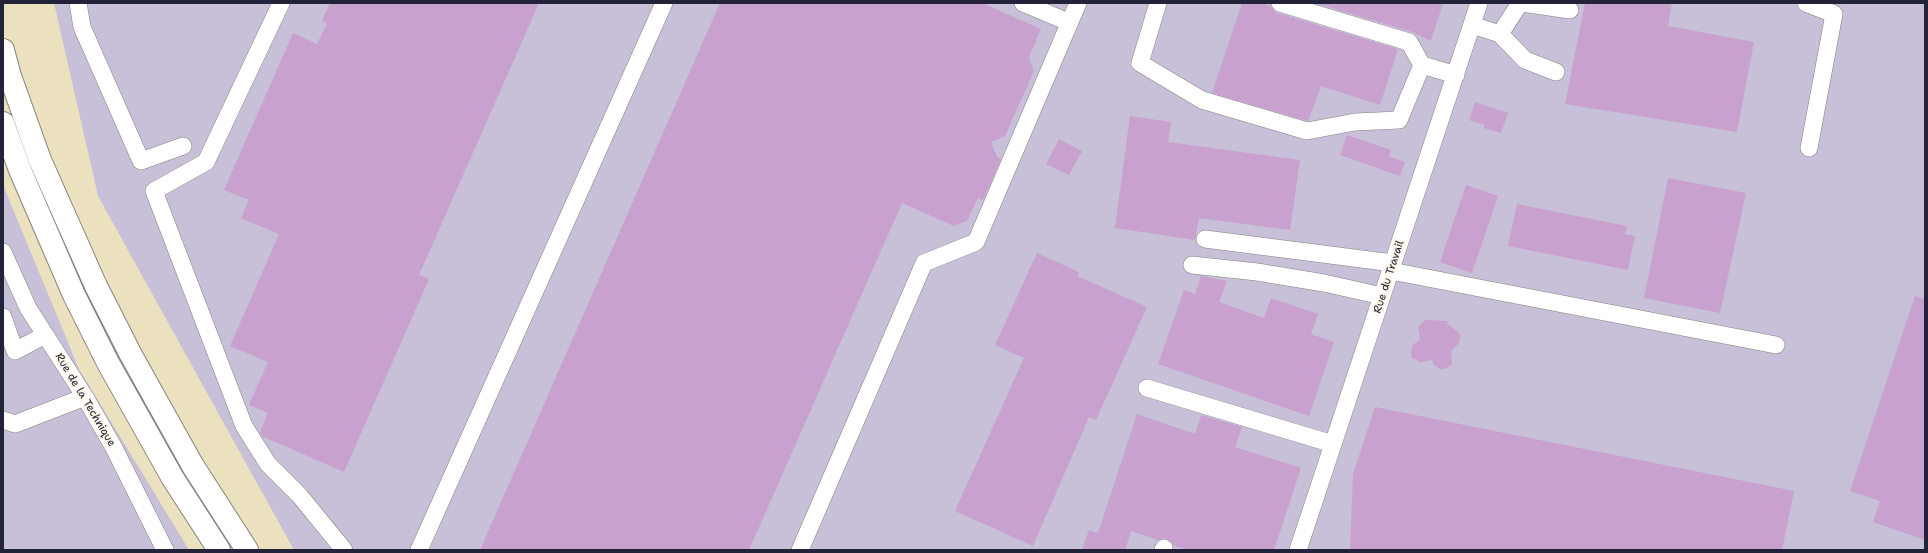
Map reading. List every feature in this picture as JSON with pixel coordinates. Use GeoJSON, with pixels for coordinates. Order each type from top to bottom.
{"type":"FeatureCollection","features":[{"type":"Feature","properties":{"kind":"highway"},"geometry":{"type":"LineString","coordinates":[[3,50],[40,160],[96,286],[131,355],[193,466],[247,550]]}},
{"type":"Feature","properties":{"kind":"highway"},"geometry":{"type":"LineString","coordinates":[[3,123],[20,170],[71,288],[108,363],[172,477],[219,550]]}},
{"type":"Feature","properties":{"kind":"street"},"geometry":{"type":"LineString","coordinates":[[78,3],[82,27],[141,161],[183,146]]}},
{"type":"Feature","properties":{"kind":"street"},"geometry":{"type":"LineString","coordinates":[[281,3],[206,162],[154,191],[244,426],[268,464],[300,496],[344,550]]}},
{"type":"Feature","properties":{"kind":"street"},"geometry":{"type":"LineString","coordinates":[[419,550],[664,3]]}},
{"type":"Feature","properties":{"kind":"street"},"geometry":{"type":"LineString","coordinates":[[1023,3],[1068,22]]}},
{"type":"Feature","properties":{"kind":"street"},"geometry":{"type":"LineString","coordinates":[[800,550],[924,263],[976,242],[1068,22],[1078,3]]}},
{"type":"Feature","properties":{"kind":"street"},"geometry":{"type":"LineString","coordinates":[[1158,3],[1140,64],[1202,100],[1307,131],[1355,122],[1399,120],[1422,64]]}},
{"type":"Feature","properties":{"kind":"street"},"geometry":{"type":"LineString","coordinates":[[1280,3],[1409,42],[1422,64],[1456,75]]}},
{"type":"Feature","properties":{"kind":"street","name":"Rue du Travail"},"geometry":{"type":"LineString","coordinates":[[1298,550],[1479,3]]}},
{"type":"Feature","properties":{"kind":"street"},"geometry":{"type":"LineString","coordinates":[[1500,34],[1521,3],[1570,10]]}},
{"type":"Feature","properties":{"kind":"street"},"geometry":{"type":"LineString","coordinates":[[1806,3],[1834,14],[1809,148]]}},
{"type":"Feature","properties":{"kind":"street"},"geometry":{"type":"LineString","coordinates":[[1472,25],[1500,34],[1525,60],[1556,72]]}},
{"type":"Feature","properties":{"kind":"street"},"geometry":{"type":"LineString","coordinates":[[1205,239],[1392,267],[1776,345]]}},
{"type":"Feature","properties":{"kind":"street","name":"Rue de la Technique"},"geometry":{"type":"LineString","coordinates":[[4,259],[28,308],[85,397],[114,448],[165,550]]}},
{"type":"Feature","properties":{"kind":"street"},"geometry":{"type":"LineString","coordinates":[[1192,265],[1264,273],[1324,283],[1382,296]]}},
{"type":"Feature","properties":{"kind":"street"},"geometry":{"type":"LineString","coordinates":[[3,317],[9,353],[45,335]]}},
{"type":"Feature","properties":{"kind":"street"},"geometry":{"type":"LineString","coordinates":[[1147,388],[1333,444]]}},
{"type":"Feature","properties":{"kind":"street"},"geometry":{"type":"LineString","coordinates":[[3,420],[15,424],[85,397]]}},
{"type":"Feature","properties":{"kind":"shaded area"},"geometry":{"type":"Polygon","coordinates":[[[54,3],[1925,3],[1925,550],[294,550],[98,196],[54,3]]]}},
{"type":"Feature","properties":{"kind":"shaded area"},"geometry":{"type":"Polygon","coordinates":[[[3,185],[79,369],[189,550],[3,550],[3,185]]]}},
{"type":"Feature","properties":{"kind":"building"},"geometry":{"type":"Polygon","coordinates":[[[330,3],[539,3],[419,275],[429,279],[344,472],[262,436],[260,432],[268,413],[249,405],[268,362],[230,346],[279,234],[241,218],[249,200],[224,190],[293,33],[317,44],[327,23],[322,21],[330,3]]]}},
{"type":"Feature","properties":{"kind":"building"},"geometry":{"type":"Polygon","coordinates":[[[720,3],[982,3],[1041,29],[1029,57],[1034,71],[1005,136],[991,142],[997,157],[1001,159],[983,200],[978,198],[967,221],[954,226],[902,203],[749,550],[480,550],[720,3]]]}},
{"type":"Feature","properties":{"kind":"building"},"geometry":{"type":"Polygon","coordinates":[[[1242,3],[1263,3],[1270,6],[1277,13],[1398,49],[1380,105],[1321,86],[1308,121],[1212,93],[1242,3]]]}},
{"type":"Feature","properties":{"kind":"building"},"geometry":{"type":"Polygon","coordinates":[[[1315,3],[1443,3],[1431,41],[1412,32],[1315,3]]]}},
{"type":"Feature","properties":{"kind":"building"},"geometry":{"type":"Polygon","coordinates":[[[1585,3],[1672,3],[1668,26],[1754,42],[1737,132],[1565,104],[1585,3]]]}},
{"type":"Feature","properties":{"kind":"building"},"geometry":{"type":"Polygon","coordinates":[[[1475,102],[1508,113],[1501,133],[1484,128],[1484,125],[1469,120],[1475,102]]]}},
{"type":"Feature","properties":{"kind":"building"},"geometry":{"type":"Polygon","coordinates":[[[1130,116],[1171,122],[1168,142],[1300,160],[1290,230],[1199,218],[1195,240],[1115,228],[1130,116]]]}},
{"type":"Feature","properties":{"kind":"building"},"geometry":{"type":"Polygon","coordinates":[[[1347,135],[1391,150],[1389,156],[1405,162],[1400,176],[1340,155],[1347,135]]]}},
{"type":"Feature","properties":{"kind":"building"},"geometry":{"type":"Polygon","coordinates":[[[1059,139],[1082,151],[1069,175],[1046,164],[1059,139]]]}},
{"type":"Feature","properties":{"kind":"building"},"geometry":{"type":"Polygon","coordinates":[[[1668,178],[1746,193],[1720,313],[1644,298],[1668,178]]]}},
{"type":"Feature","properties":{"kind":"building"},"geometry":{"type":"Polygon","coordinates":[[[1466,185],[1498,196],[1472,273],[1440,262],[1466,185]]]}},
{"type":"Feature","properties":{"kind":"building"},"geometry":{"type":"Polygon","coordinates":[[[1517,204],[1627,226],[1625,234],[1635,236],[1628,270],[1508,246],[1517,204]]]}},
{"type":"Feature","properties":{"kind":"building"},"geometry":{"type":"Polygon","coordinates":[[[1037,253],[1079,272],[1077,276],[1147,307],[1096,420],[1089,417],[1033,546],[955,511],[1024,358],[995,345],[1037,253]]]}},
{"type":"Feature","properties":{"kind":"building"},"geometry":{"type":"Polygon","coordinates":[[[1201,276],[1227,281],[1219,302],[1264,318],[1271,298],[1318,314],[1311,334],[1334,342],[1309,416],[1158,364],[1184,290],[1195,294],[1201,276]]]}},
{"type":"Feature","properties":{"kind":"building"},"geometry":{"type":"Polygon","coordinates":[[[1915,296],[1925,299],[1925,540],[1873,522],[1880,501],[1850,491],[1915,296]]]}},
{"type":"Feature","properties":{"kind":"building"},"geometry":{"type":"Polygon","coordinates":[[[1425,320],[1448,321],[1447,324],[1460,335],[1459,343],[1451,351],[1452,364],[1445,369],[1440,369],[1434,365],[1432,360],[1420,362],[1412,358],[1412,346],[1420,339],[1418,327],[1425,320]]]}},
{"type":"Feature","properties":{"kind":"building"},"geometry":{"type":"Polygon","coordinates":[[[1375,407],[1794,491],[1782,550],[1350,550],[1353,474],[1375,407]]]}},
{"type":"Feature","properties":{"kind":"building"},"geometry":{"type":"Polygon","coordinates":[[[1137,414],[1195,434],[1201,415],[1242,427],[1235,447],[1301,468],[1274,550],[1187,550],[1173,545],[1168,539],[1163,538],[1158,540],[1131,531],[1125,550],[1082,550],[1089,530],[1098,533],[1137,414]]]}}]}
